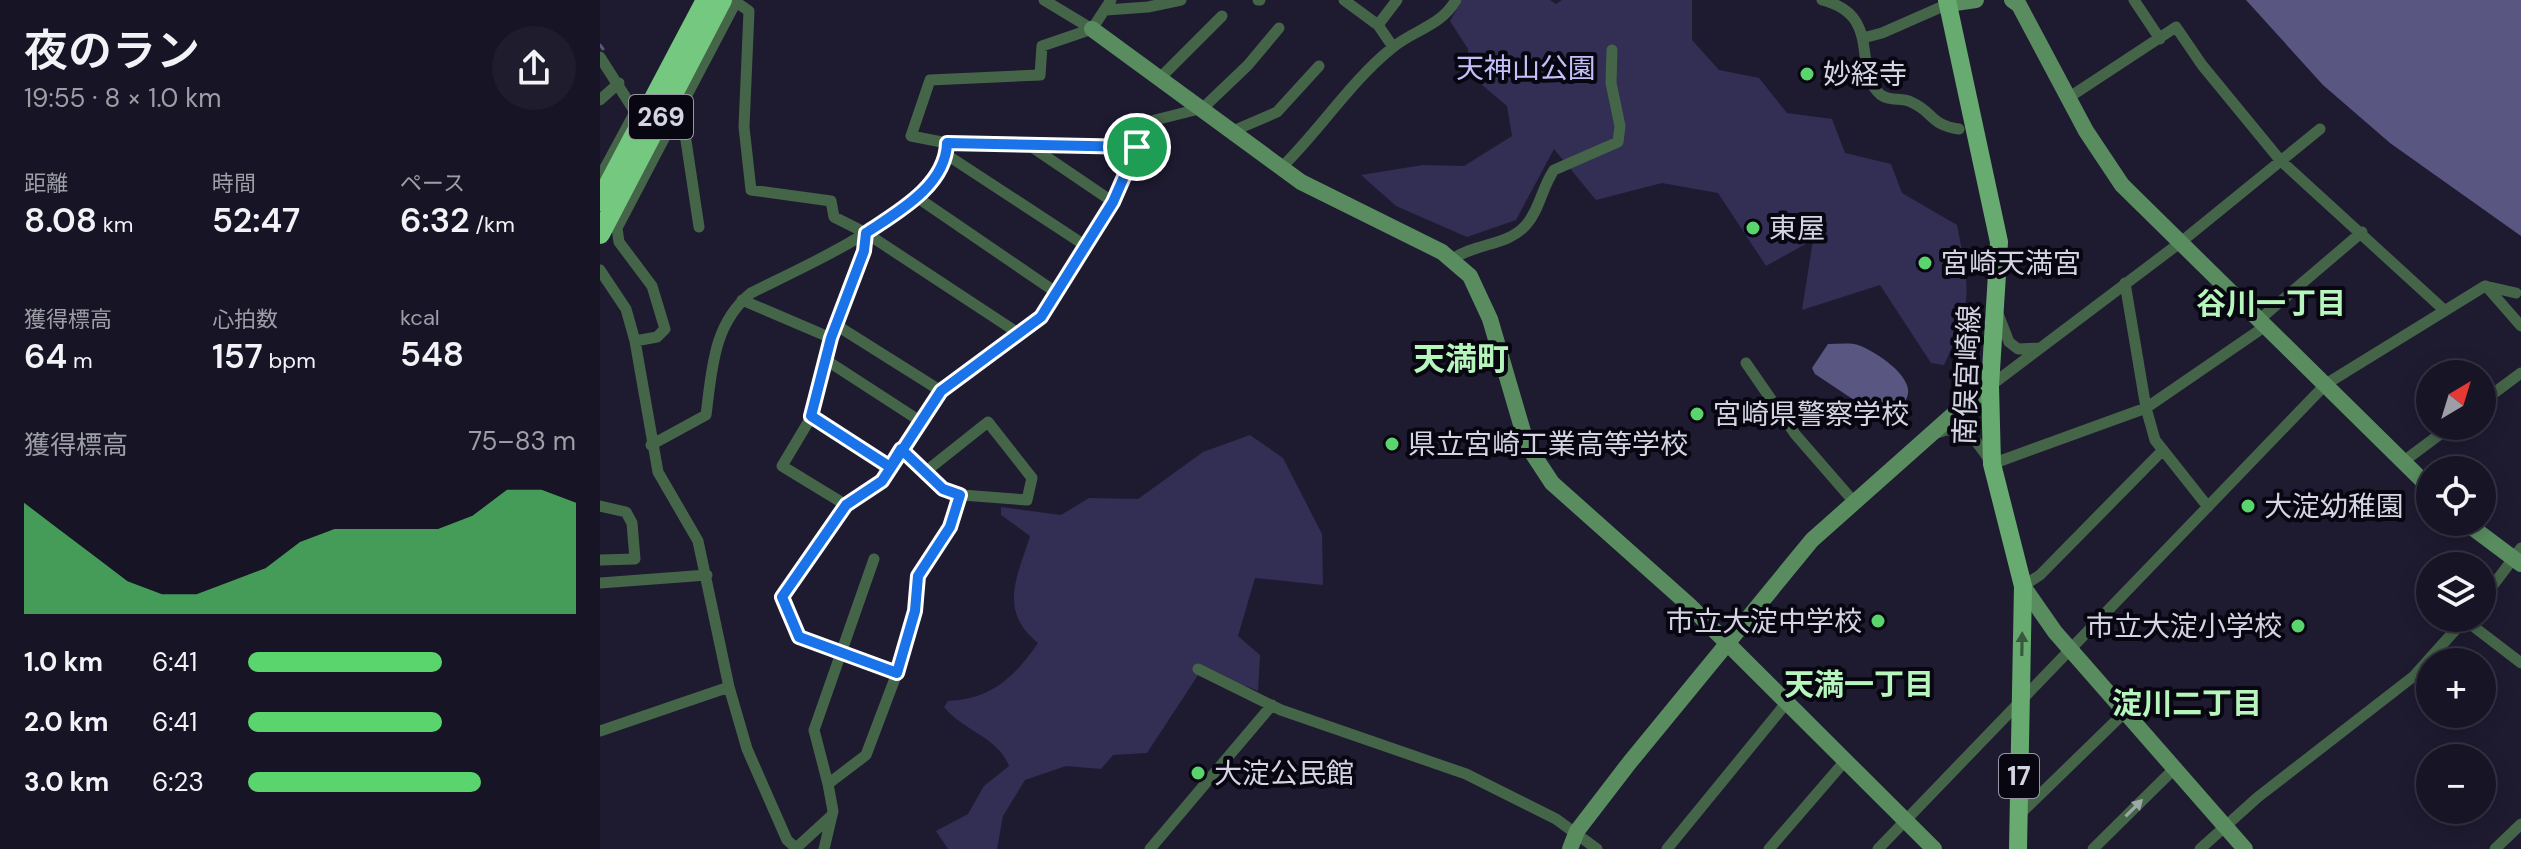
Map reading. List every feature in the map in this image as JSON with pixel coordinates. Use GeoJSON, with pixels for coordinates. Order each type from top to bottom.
{"type":"FeatureCollection","features":[{"type":"Feature","properties":{"kind":"highway","name":"269"},"geometry":{"type":"LineString","coordinates":[[600,201],[640,113],[706,0]]}},
{"type":"Feature","properties":{"kind":"highway","name":"269"},"geometry":{"type":"LineString","coordinates":[[600,234],[732,1]]}},
{"type":"Feature","properties":{"kind":"main road","name":"南俣宮崎線"},"geometry":{"type":"LineString","coordinates":[[1947,2],[1999,242],[1990,386],[1992,464],[2023,586],[2018,849]]}},
{"type":"Feature","properties":{"kind":"street"},"geometry":{"type":"LineString","coordinates":[[1044,0],[1092,29],[1320,194],[1453,259],[1470,276],[1481,294],[1534,461],[1573,505],[1689,605],[1788,701],[1934,849]]}},
{"type":"Feature","properties":{"kind":"street"},"geometry":{"type":"LineString","coordinates":[[1086,246],[947,149],[911,136],[930,80],[1040,75],[1042,46],[1092,29],[1108,5],[1148,7],[1181,0]]}},
{"type":"Feature","properties":{"kind":"street"},"geometry":{"type":"LineString","coordinates":[[1344,0],[1378,25],[1393,47]]}},
{"type":"Feature","properties":{"kind":"street"},"geometry":{"type":"LineString","coordinates":[[1378,25],[1397,0]]}},
{"type":"Feature","properties":{"kind":"street"},"geometry":{"type":"LineString","coordinates":[[1281,168],[1393,47],[1433,26],[1447,15],[1456,0]]}},
{"type":"Feature","properties":{"kind":"street"},"geometry":{"type":"LineString","coordinates":[[1822,0],[1855,19],[1863,38],[1873,85],[1879,93],[1890,100],[1912,102],[1941,127],[1959,129]]}},
{"type":"Feature","properties":{"kind":"street"},"geometry":{"type":"LineString","coordinates":[[1863,38],[1882,33],[1947,2],[1976,0]]}},
{"type":"Feature","properties":{"kind":"street"},"geometry":{"type":"LineString","coordinates":[[2012,0],[2019,5],[2068,98],[2122,185],[2416,473]]}},
{"type":"Feature","properties":{"kind":"street"},"geometry":{"type":"LineString","coordinates":[[2134,0],[2160,39]]}},
{"type":"Feature","properties":{"kind":"street"},"geometry":{"type":"LineString","coordinates":[[635,341],[657,337],[665,329],[652,286],[619,242],[617,228],[732,1],[749,11],[744,127],[751,190],[831,201],[834,217],[866,233],[1018,333]]}},
{"type":"Feature","properties":{"kind":"street"},"geometry":{"type":"LineString","coordinates":[[1160,78],[1222,16]]}},
{"type":"Feature","properties":{"kind":"street"},"geometry":{"type":"LineString","coordinates":[[2068,98],[2176,27],[2202,65],[2280,160],[2443,309]]}},
{"type":"Feature","properties":{"kind":"street"},"geometry":{"type":"LineString","coordinates":[[897,673],[799,637],[782,597],[846,505],[882,481],[941,391],[1018,333],[1032,328],[1113,202],[1137,147],[1155,120],[1203,108],[1248,65],[1279,28]]}},
{"type":"Feature","properties":{"kind":"street"},"geometry":{"type":"LineString","coordinates":[[1453,259],[1475,246],[1507,239],[1519,232],[1533,216],[1554,170],[1618,142],[1620,126],[1611,83],[1612,50]]}},
{"type":"Feature","properties":{"kind":"street"},"geometry":{"type":"LineString","coordinates":[[600,57],[640,113],[600,177]]}},
{"type":"Feature","properties":{"kind":"street"},"geometry":{"type":"LineString","coordinates":[[1233,131],[1277,112],[1319,66]]}},
{"type":"Feature","properties":{"kind":"street"},"geometry":{"type":"LineString","coordinates":[[600,100],[619,83]]}},
{"type":"Feature","properties":{"kind":"street"},"geometry":{"type":"LineString","coordinates":[[673,119],[685,134],[699,227]]}},
{"type":"Feature","properties":{"kind":"street"},"geometry":{"type":"LineString","coordinates":[[1570,849],[1577,831],[1726,642],[1812,540],[1990,386],[2181,242],[2320,129]]}},
{"type":"Feature","properties":{"kind":"street"},"geometry":{"type":"LineString","coordinates":[[947,149],[1028,145],[1137,147]]}},
{"type":"Feature","properties":{"kind":"street"},"geometry":{"type":"LineString","coordinates":[[1028,145],[1113,202]]}},
{"type":"Feature","properties":{"kind":"street"},"geometry":{"type":"LineString","coordinates":[[651,445],[706,415],[719,336],[728,317],[742,300],[866,233],[918,198],[947,149]]}},
{"type":"Feature","properties":{"kind":"street"},"geometry":{"type":"LineString","coordinates":[[918,198],[1057,293]]}},
{"type":"Feature","properties":{"kind":"street"},"geometry":{"type":"LineString","coordinates":[[1928,437],[1947,429],[1967,431],[1992,464],[2146,408],[2263,322],[2362,232]]}},
{"type":"Feature","properties":{"kind":"street"},"geometry":{"type":"LineString","coordinates":[[846,505],[782,466],[811,416],[831,338],[864,251],[866,233]]}},
{"type":"Feature","properties":{"kind":"street"},"geometry":{"type":"LineString","coordinates":[[600,270],[620,296],[635,341],[651,445],[664,485],[698,541],[729,687],[757,777],[787,840],[795,849],[830,817]]}},
{"type":"Feature","properties":{"kind":"street"},"geometry":{"type":"LineString","coordinates":[[2125,283],[2146,408],[2162,451],[2208,507]]}},
{"type":"Feature","properties":{"kind":"street"},"geometry":{"type":"LineString","coordinates":[[2485,286],[2521,326]]}},
{"type":"Feature","properties":{"kind":"street"},"geometry":{"type":"LineString","coordinates":[[1878,849],[2326,384],[2443,309],[2485,286],[2516,293]]}},
{"type":"Feature","properties":{"kind":"street"},"geometry":{"type":"LineString","coordinates":[[742,300],[831,338]]}},
{"type":"Feature","properties":{"kind":"street"},"geometry":{"type":"LineString","coordinates":[[1996,309],[2009,342],[2018,349],[2043,347]]}},
{"type":"Feature","properties":{"kind":"street"},"geometry":{"type":"LineString","coordinates":[[836,325],[941,391]]}},
{"type":"Feature","properties":{"kind":"street"},"geometry":{"type":"LineString","coordinates":[[826,360],[920,421]]}},
{"type":"Feature","properties":{"kind":"street"},"geometry":{"type":"LineString","coordinates":[[1746,363],[1795,434],[1855,503]]}},
{"type":"Feature","properties":{"kind":"street"},"geometry":{"type":"LineString","coordinates":[[2496,392],[2521,373]]}},
{"type":"Feature","properties":{"kind":"street"},"geometry":{"type":"LineString","coordinates":[[811,416],[890,467]]}},
{"type":"Feature","properties":{"kind":"street"},"geometry":{"type":"LineString","coordinates":[[901,449],[925,472],[949,494],[1027,500],[1032,478],[988,422],[925,472]]}},
{"type":"Feature","properties":{"kind":"street"},"geometry":{"type":"LineString","coordinates":[[2404,461],[2432,440]]}},
{"type":"Feature","properties":{"kind":"street"},"geometry":{"type":"LineString","coordinates":[[2162,451],[2040,575],[2023,586],[2070,650],[2245,849]]}},
{"type":"Feature","properties":{"kind":"street"},"geometry":{"type":"LineString","coordinates":[[828,784],[866,755],[897,673],[915,611],[918,576],[950,527],[960,495]]}},
{"type":"Feature","properties":{"kind":"street"},"geometry":{"type":"LineString","coordinates":[[600,506],[626,512],[632,523],[635,559],[600,560]]}},
{"type":"Feature","properties":{"kind":"street"},"geometry":{"type":"LineString","coordinates":[[2486,536],[2518,557],[2496,583]]}},
{"type":"Feature","properties":{"kind":"street"},"geometry":{"type":"LineString","coordinates":[[824,849],[833,811],[814,730],[874,559]]}},
{"type":"Feature","properties":{"kind":"street"},"geometry":{"type":"LineString","coordinates":[[600,583],[707,575]]}},
{"type":"Feature","properties":{"kind":"street"},"geometry":{"type":"LineString","coordinates":[[2200,849],[2224,825],[2414,676],[2454,632]]}},
{"type":"Feature","properties":{"kind":"street"},"geometry":{"type":"LineString","coordinates":[[2482,632],[2521,663]]}},
{"type":"Feature","properties":{"kind":"street"},"geometry":{"type":"LineString","coordinates":[[1198,669],[1272,705],[1466,774],[1577,831],[1597,849]]}},
{"type":"Feature","properties":{"kind":"street"},"geometry":{"type":"LineString","coordinates":[[600,731],[729,687]]}},
{"type":"Feature","properties":{"kind":"street"},"geometry":{"type":"LineString","coordinates":[[1667,849],[1788,701]]}},
{"type":"Feature","properties":{"kind":"street"},"geometry":{"type":"LineString","coordinates":[[1150,849],[1272,705]]}},
{"type":"Feature","properties":{"kind":"street"},"geometry":{"type":"LineString","coordinates":[[2019,815],[2125,712]]}},
{"type":"Feature","properties":{"kind":"street"},"geometry":{"type":"LineString","coordinates":[[1769,849],[1845,761]]}},
{"type":"Feature","properties":{"kind":"street"},"geometry":{"type":"LineString","coordinates":[[2093,849],[2175,768]]}},
{"type":"Feature","properties":{"kind":"street"},"geometry":{"type":"LineString","coordinates":[[2500,848],[2521,824]]}},
{"type":"Feature","properties":{"kind":"green space","name":"天神山公園"},"geometry":{"type":"Polygon","coordinates":[[[1462,0],[1550,0],[1556,4],[1562,0],[1692,0],[1692,40],[1719,70],[1759,78],[1787,113],[1832,119],[1845,153],[1891,164],[1902,193],[1957,225],[1965,266],[1966,296],[1960,326],[1944,365],[1931,363],[1880,285],[1802,310],[1813,240],[1766,266],[1718,193],[1662,183],[1596,200],[1554,149],[1516,220],[1467,237],[1396,206],[1361,175],[1423,165],[1464,166],[1512,136],[1507,106],[1468,73],[1468,49],[1450,21],[1462,0]]]}},
{"type":"Feature","properties":{"kind":"green space"},"geometry":{"type":"Polygon","coordinates":[[[1250,435],[1283,458],[1322,534],[1323,585],[1255,578],[1238,636],[1260,655],[1258,691],[1202,669],[1147,753],[1113,755],[1101,769],[1066,766],[1025,780],[1003,816],[997,849],[948,849],[936,831],[968,814],[984,786],[1009,766],[997,748],[944,707],[948,701],[977,696],[1000,684],[1020,667],[1038,643],[1026,631],[1014,606],[1016,580],[1030,536],[1001,515],[1001,507],[1061,515],[1089,498],[1138,499],[1203,452],[1250,435]]]}},
{"type":"Feature","properties":{"kind":"shaded area"},"geometry":{"type":"Polygon","coordinates":[[[2246,0],[2521,0],[2521,236],[2390,143],[2323,85],[2246,0]]]}},
{"type":"Feature","properties":{"kind":"shaded area"},"geometry":{"type":"Polygon","coordinates":[[[1828,344],[1854,344],[1888,362],[1907,386],[1905,402],[1881,418],[1815,374],[1812,368],[1828,344]]]}},
{"type":"Feature","properties":{"kind":"waterway"},"geometry":{"type":"LineString","coordinates":[[600,45],[603,49]]}},
{"type":"Feature","properties":{"kind":"place","name":"妙経寺"},"geometry":{"type":"Point","coordinates":[1807,74]}},
{"type":"Feature","properties":{"kind":"place","name":"東屋"},"geometry":{"type":"Point","coordinates":[1753,228]}},
{"type":"Feature","properties":{"kind":"place","name":"宮崎天満宮"},"geometry":{"type":"Point","coordinates":[1925,263]}},
{"type":"Feature","properties":{"kind":"place","name":"宮崎県警察学校"},"geometry":{"type":"Point","coordinates":[1697,414]}},
{"type":"Feature","properties":{"kind":"place","name":"県立宮崎工業高等学校"},"geometry":{"type":"Point","coordinates":[1392,444]}},
{"type":"Feature","properties":{"kind":"place","name":"大淀幼稚園"},"geometry":{"type":"Point","coordinates":[2248,506]}},
{"type":"Feature","properties":{"kind":"place","name":"市立大淀中学校"},"geometry":{"type":"Point","coordinates":[1878,621]}},
{"type":"Feature","properties":{"kind":"place","name":"市立大淀小学校"},"geometry":{"type":"Point","coordinates":[2298,626]}},
{"type":"Feature","properties":{"kind":"place","name":"大淀公民館"},"geometry":{"type":"Point","coordinates":[1198,773]}},
{"type":"Feature","properties":{"kind":"district","name":"谷川一丁目"},"geometry":{"type":"Point","coordinates":[2271,303]}},
{"type":"Feature","properties":{"kind":"district","name":"天満町"},"geometry":{"type":"Point","coordinates":[1461,359]}},
{"type":"Feature","properties":{"kind":"district","name":"天満一丁目"},"geometry":{"type":"Point","coordinates":[1859,684]}},
{"type":"Feature","properties":{"kind":"district","name":"淀川二丁目"},"geometry":{"type":"Point","coordinates":[2187,703]}},
{"type":"Feature","properties":{"kind":"route"},"geometry":{"type":"LineString","coordinates":[[1137,147],[947,143],[947,155],[918,198],[866,233],[864,251],[831,338],[811,416],[890,467],[901,449],[949,494],[960,495],[950,527],[918,576],[915,611],[897,673],[799,637],[782,597],[817,542],[846,505],[882,481],[901,449],[941,391],[992,356],[1018,333],[1032,328],[1041,317],[1113,202],[1137,147]]}}]}
